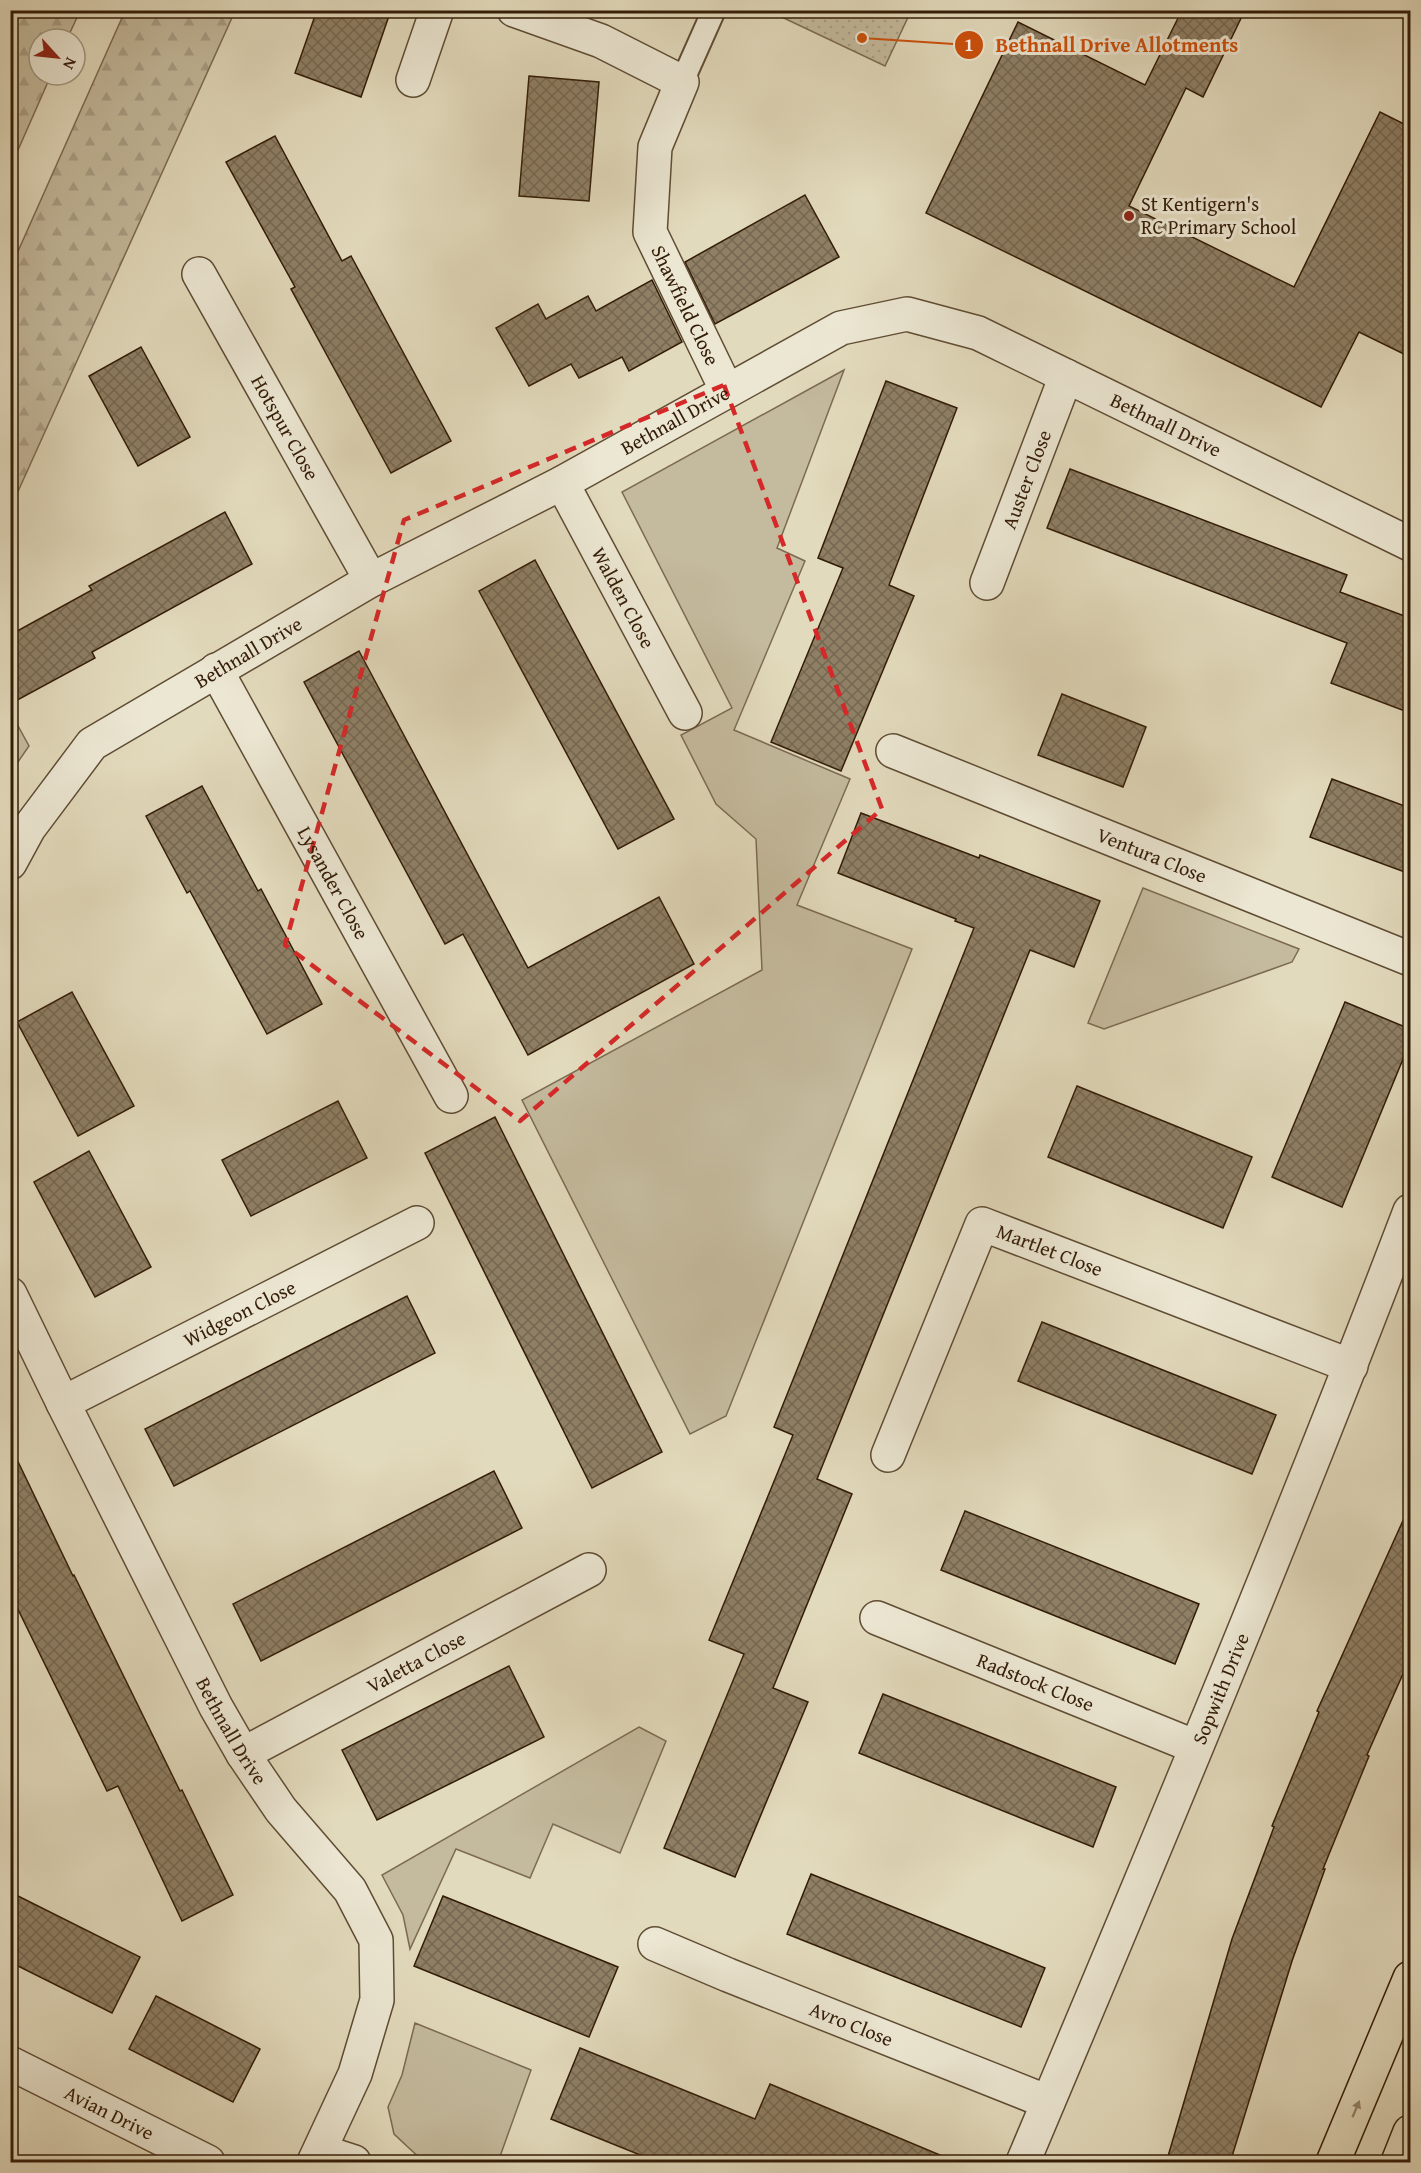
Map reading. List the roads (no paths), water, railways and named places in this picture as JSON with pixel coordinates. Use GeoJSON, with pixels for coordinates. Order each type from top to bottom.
{"type":"FeatureCollection","features":[{"type":"Feature","properties":{"kind":"highway"},"geometry":{"type":"LineString","coordinates":[[1333,2163],[1410,1978]]}},
{"type":"Feature","properties":{"kind":"highway"},"geometry":{"type":"LineString","coordinates":[[1398,2163],[1410,2132]]}},
{"type":"Feature","properties":{"kind":"street"},"geometry":{"type":"LineString","coordinates":[[413,80],[437,10]]}},
{"type":"Feature","properties":{"kind":"street"},"geometry":{"type":"LineString","coordinates":[[514,10],[601,41],[682,82]]}},
{"type":"Feature","properties":{"kind":"street","name":"Shawfield Close"},"geometry":{"type":"LineString","coordinates":[[682,82],[655,147],[650,232],[727,391]]}},
{"type":"Feature","properties":{"kind":"street","name":"Hotspur Close"},"geometry":{"type":"LineString","coordinates":[[199,274],[371,580]]}},
{"type":"Feature","properties":{"kind":"street","name":"Bethnall Drive"},"geometry":{"type":"LineString","coordinates":[[10,863],[29,828],[92,744],[371,580],[562,483],[841,328],[907,314],[978,333],[1410,544]]}},
{"type":"Feature","properties":{"kind":"street","name":"Auster Close"},"geometry":{"type":"LineString","coordinates":[[987,583],[1066,376]]}},
{"type":"Feature","properties":{"kind":"street","name":"Walden Close"},"geometry":{"type":"LineString","coordinates":[[562,483],[685,713]]}},
{"type":"Feature","properties":{"kind":"street","name":"Lysander Close"},"geometry":{"type":"LineString","coordinates":[[216,670],[452,1096]]}},
{"type":"Feature","properties":{"kind":"street","name":"Ventura Close"},"geometry":{"type":"LineString","coordinates":[[893,751],[1410,959]]}},
{"type":"Feature","properties":{"kind":"street","name":"Sopwith Drive"},"geometry":{"type":"LineString","coordinates":[[1023,2163],[1196,1747],[1351,1366],[1410,1212]]}},
{"type":"Feature","properties":{"kind":"street","name":"Widgeon Close"},"geometry":{"type":"LineString","coordinates":[[63,1403],[417,1223]]}},
{"type":"Feature","properties":{"kind":"street","name":"Martlet Close"},"geometry":{"type":"LineString","coordinates":[[888,1455],[982,1224],[1351,1366]]}},
{"type":"Feature","properties":{"kind":"street","name":"Bethnall Drive"},"geometry":{"type":"LineString","coordinates":[[10,1294],[216,1707],[243,1754],[281,1810],[350,1890],[376,1940],[377,2000],[355,2074],[317,2157]]}},
{"type":"Feature","properties":{"kind":"street","name":"Valetta Close"},"geometry":{"type":"LineString","coordinates":[[243,1754],[590,1570]]}},
{"type":"Feature","properties":{"kind":"street","name":"Radstock Close"},"geometry":{"type":"LineString","coordinates":[[877,1618],[1196,1747]]}},
{"type":"Feature","properties":{"kind":"street","name":"Avro Close"},"geometry":{"type":"LineString","coordinates":[[655,1944],[1048,2102]]}},
{"type":"Feature","properties":{"kind":"street","name":"Avian Drive"},"geometry":{"type":"LineString","coordinates":[[10,2063],[208,2163]]}},
{"type":"Feature","properties":{"kind":"street"},"geometry":{"type":"LineString","coordinates":[[317,2157],[354,2163]]}},
{"type":"Feature","properties":{"kind":"lane"},"geometry":{"type":"LineString","coordinates":[[682,82],[714,10]]}},
{"type":"Feature","properties":{"kind":"place","name":"Bethnall Drive Allotments"},"geometry":{"type":"Point","coordinates":[862,38]}},
{"type":"Feature","properties":{"kind":"place","name":"St Kentigern's RC Primary School"},"geometry":{"type":"Point","coordinates":[1129,216]}}]}
